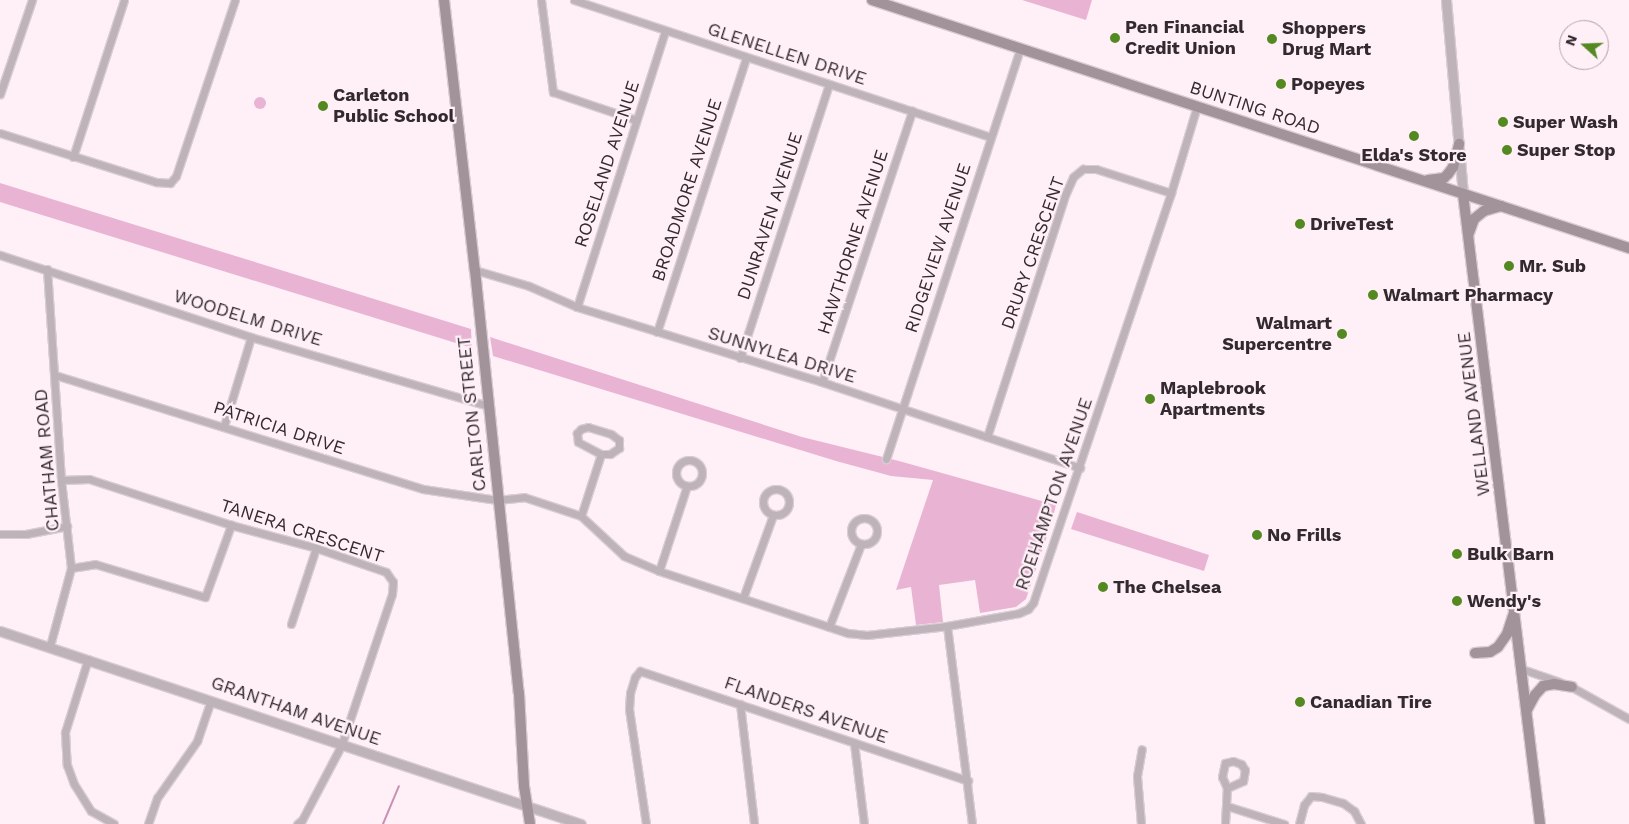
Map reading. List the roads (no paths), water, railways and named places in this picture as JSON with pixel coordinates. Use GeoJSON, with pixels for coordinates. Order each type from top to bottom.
{"type":"FeatureCollection","features":[{"type":"Feature","properties":{"kind":"main road","name":"CARLTON STREET"},"geometry":{"type":"LineString","coordinates":[[444,0],[475,270],[497,500],[519,693],[524,786],[530,824]]}},
{"type":"Feature","properties":{"kind":"main road","name":"BUNTING ROAD"},"geometry":{"type":"LineString","coordinates":[[872,0],[1629,248]]}},
{"type":"Feature","properties":{"kind":"main road"},"geometry":{"type":"LineString","coordinates":[[1423,180],[1444,178],[1448,174],[1453,167],[1459,144]]}},
{"type":"Feature","properties":{"kind":"main road","name":"WELLAND AVENUE"},"geometry":{"type":"LineString","coordinates":[[1463,194],[1540,824]]}},
{"type":"Feature","properties":{"kind":"main road"},"geometry":{"type":"LineString","coordinates":[[1468,236],[1474,219],[1484,211],[1502,206]]}},
{"type":"Feature","properties":{"kind":"main road"},"geometry":{"type":"LineString","coordinates":[[1475,653],[1490,652],[1498,647],[1507,634],[1514,612]]}},
{"type":"Feature","properties":{"kind":"main road"},"geometry":{"type":"LineString","coordinates":[[1527,710],[1543,686],[1554,684],[1572,687]]}},
{"type":"Feature","properties":{"kind":"street"},"geometry":{"type":"LineString","coordinates":[[0,94],[32,0]]}},
{"type":"Feature","properties":{"kind":"street"},"geometry":{"type":"LineString","coordinates":[[74,157],[124,0]]}},
{"type":"Feature","properties":{"kind":"street"},"geometry":{"type":"LineString","coordinates":[[0,133],[156,182],[170,183],[176,176],[235,0]]}},
{"type":"Feature","properties":{"kind":"street"},"geometry":{"type":"LineString","coordinates":[[541,0],[553,92],[636,120]]}},
{"type":"Feature","properties":{"kind":"street","name":"GLENELLEN DRIVE"},"geometry":{"type":"LineString","coordinates":[[574,0],[746,58],[990,136]]}},
{"type":"Feature","properties":{"kind":"street","name":"WELLAND AVENUE"},"geometry":{"type":"LineString","coordinates":[[1446,0],[1463,194]]}},
{"type":"Feature","properties":{"kind":"street","name":"ROSELAND AVENUE"},"geometry":{"type":"LineString","coordinates":[[577,307],[665,31]]}},
{"type":"Feature","properties":{"kind":"street","name":"RIDGEVIEW AVENUE"},"geometry":{"type":"LineString","coordinates":[[886,459],[901,408],[1020,48]]}},
{"type":"Feature","properties":{"kind":"street","name":"BROADMORE AVENUE"},"geometry":{"type":"LineString","coordinates":[[656,332],[746,58]]}},
{"type":"Feature","properties":{"kind":"street","name":"DUNRAVEN AVENUE"},"geometry":{"type":"LineString","coordinates":[[740,358],[829,84]]}},
{"type":"Feature","properties":{"kind":"street","name":"ROEHAMPTON AVENUE"},"geometry":{"type":"LineString","coordinates":[[497,500],[524,497],[581,516],[624,556],[659,571],[848,633],[867,635],[947,626],[1019,613],[1028,609],[1033,603],[1080,468],[1171,193],[1197,106]]}},
{"type":"Feature","properties":{"kind":"street","name":"HAWTHORNE AVENUE"},"geometry":{"type":"LineString","coordinates":[[822,382],[912,111]]}},
{"type":"Feature","properties":{"kind":"street","name":"DRURY CRESCENT"},"geometry":{"type":"LineString","coordinates":[[987,437],[1066,193],[1073,177],[1083,169],[1096,169],[1171,193]]}},
{"type":"Feature","properties":{"kind":"street","name":"WOODELM DRIVE"},"geometry":{"type":"LineString","coordinates":[[0,255],[251,337],[488,406]]}},
{"type":"Feature","properties":{"kind":"street","name":"CHATHAM ROAD"},"geometry":{"type":"LineString","coordinates":[[47,269],[61,480],[71,568],[50,646]]}},
{"type":"Feature","properties":{"kind":"street","name":"SUNNYLEA DRIVE"},"geometry":{"type":"LineString","coordinates":[[475,270],[529,286],[577,307],[822,382],[1080,468]]}},
{"type":"Feature","properties":{"kind":"street"},"geometry":{"type":"LineString","coordinates":[[224,426],[251,337]]}},
{"type":"Feature","properties":{"kind":"street","name":"PATRICIA DRIVE"},"geometry":{"type":"LineString","coordinates":[[54,374],[423,490],[497,500]]}},
{"type":"Feature","properties":{"kind":"street"},"geometry":{"type":"LineString","coordinates":[[588,427],[611,434],[619,440],[619,448],[610,454],[601,454],[578,442],[577,434],[581,429],[588,427]]}},
{"type":"Feature","properties":{"kind":"street"},"geometry":{"type":"LineString","coordinates":[[581,516],[601,454]]}},
{"type":"Feature","properties":{"kind":"street","name":"TANERA CRESCENT"},"geometry":{"type":"LineString","coordinates":[[61,480],[88,479],[231,525],[316,548],[386,572],[393,582],[392,594],[341,746]]}},
{"type":"Feature","properties":{"kind":"street"},"geometry":{"type":"LineString","coordinates":[[659,571],[687,486]]}},
{"type":"Feature","properties":{"kind":"street"},"geometry":{"type":"LineString","coordinates":[[743,598],[773,515]]}},
{"type":"Feature","properties":{"kind":"street"},"geometry":{"type":"LineString","coordinates":[[71,568],[95,564],[206,597],[231,525]]}},
{"type":"Feature","properties":{"kind":"street"},"geometry":{"type":"LineString","coordinates":[[0,534],[26,534],[67,526]]}},
{"type":"Feature","properties":{"kind":"street"},"geometry":{"type":"LineString","coordinates":[[829,627],[861,544]]}},
{"type":"Feature","properties":{"kind":"street"},"geometry":{"type":"LineString","coordinates":[[291,624],[316,548]]}},
{"type":"Feature","properties":{"kind":"street"},"geometry":{"type":"LineString","coordinates":[[947,626],[972,824]]}},
{"type":"Feature","properties":{"kind":"street","name":"GRANTHAM AVENUE"},"geometry":{"type":"LineString","coordinates":[[0,630],[211,700],[341,746],[407,765],[581,824]]}},
{"type":"Feature","properties":{"kind":"street"},"geometry":{"type":"LineString","coordinates":[[88,659],[65,732],[67,765],[74,784],[91,812],[114,824]]}},
{"type":"Feature","properties":{"kind":"street"},"geometry":{"type":"LineString","coordinates":[[1522,669],[1572,687],[1629,719]]}},
{"type":"Feature","properties":{"kind":"street","name":"FLANDERS AVENUE"},"geometry":{"type":"LineString","coordinates":[[646,824],[629,710],[630,693],[635,677],[640,671],[650,672],[968,781]]}},
{"type":"Feature","properties":{"kind":"street"},"geometry":{"type":"LineString","coordinates":[[148,824],[157,798],[197,741],[211,700]]}},
{"type":"Feature","properties":{"kind":"street"},"geometry":{"type":"LineString","coordinates":[[740,704],[754,824]]}},
{"type":"Feature","properties":{"kind":"street"},"geometry":{"type":"LineString","coordinates":[[854,743],[864,824]]}},
{"type":"Feature","properties":{"kind":"street"},"geometry":{"type":"LineString","coordinates":[[297,824],[302,820],[341,746]]}},
{"type":"Feature","properties":{"kind":"street"},"geometry":{"type":"LineString","coordinates":[[1141,824],[1136,776],[1142,749]]}},
{"type":"Feature","properties":{"kind":"street"},"geometry":{"type":"LineString","coordinates":[[1225,824],[1227,788]]}},
{"type":"Feature","properties":{"kind":"street"},"geometry":{"type":"LineString","coordinates":[[1299,824],[1304,805],[1311,796],[1322,796],[1343,803],[1354,811],[1361,824]]}},
{"type":"Feature","properties":{"kind":"street"},"geometry":{"type":"LineString","coordinates":[[1227,806],[1284,824]]}},
{"type":"Feature","properties":{"kind":"waterway"},"geometry":{"type":"LineString","coordinates":[[383,824],[399,786]]}},
{"type":"Feature","properties":{"kind":"place","name":"Pen Financial Credit Union"},"geometry":{"type":"Point","coordinates":[1115,38]}},
{"type":"Feature","properties":{"kind":"place","name":"Shoppers Drug Mart"},"geometry":{"type":"Point","coordinates":[1272,39]}},
{"type":"Feature","properties":{"kind":"place","name":"Popeyes"},"geometry":{"type":"Point","coordinates":[1281,84]}},
{"type":"Feature","properties":{"kind":"place","name":"Carleton Public School"},"geometry":{"type":"Point","coordinates":[323,106]}},
{"type":"Feature","properties":{"kind":"place","name":"Super Wash"},"geometry":{"type":"Point","coordinates":[1503,122]}},
{"type":"Feature","properties":{"kind":"place","name":"Elda's Store"},"geometry":{"type":"Point","coordinates":[1414,136]}},
{"type":"Feature","properties":{"kind":"place","name":"Super Stop"},"geometry":{"type":"Point","coordinates":[1507,150]}},
{"type":"Feature","properties":{"kind":"place","name":"DriveTest"},"geometry":{"type":"Point","coordinates":[1300,224]}},
{"type":"Feature","properties":{"kind":"place","name":"Mr. Sub"},"geometry":{"type":"Point","coordinates":[1509,266]}},
{"type":"Feature","properties":{"kind":"place","name":"Walmart Pharmacy"},"geometry":{"type":"Point","coordinates":[1373,295]}},
{"type":"Feature","properties":{"kind":"place","name":"Walmart Supercentre"},"geometry":{"type":"Point","coordinates":[1342,334]}},
{"type":"Feature","properties":{"kind":"place","name":"Maplebrook Apartments"},"geometry":{"type":"Point","coordinates":[1150,399]}},
{"type":"Feature","properties":{"kind":"place","name":"No Frills"},"geometry":{"type":"Point","coordinates":[1257,535]}},
{"type":"Feature","properties":{"kind":"place","name":"Bulk Barn"},"geometry":{"type":"Point","coordinates":[1457,554]}},
{"type":"Feature","properties":{"kind":"place","name":"The Chelsea"},"geometry":{"type":"Point","coordinates":[1103,587]}},
{"type":"Feature","properties":{"kind":"place","name":"Wendy's"},"geometry":{"type":"Point","coordinates":[1457,601]}},
{"type":"Feature","properties":{"kind":"place","name":"Canadian Tire"},"geometry":{"type":"Point","coordinates":[1300,702]}}]}
